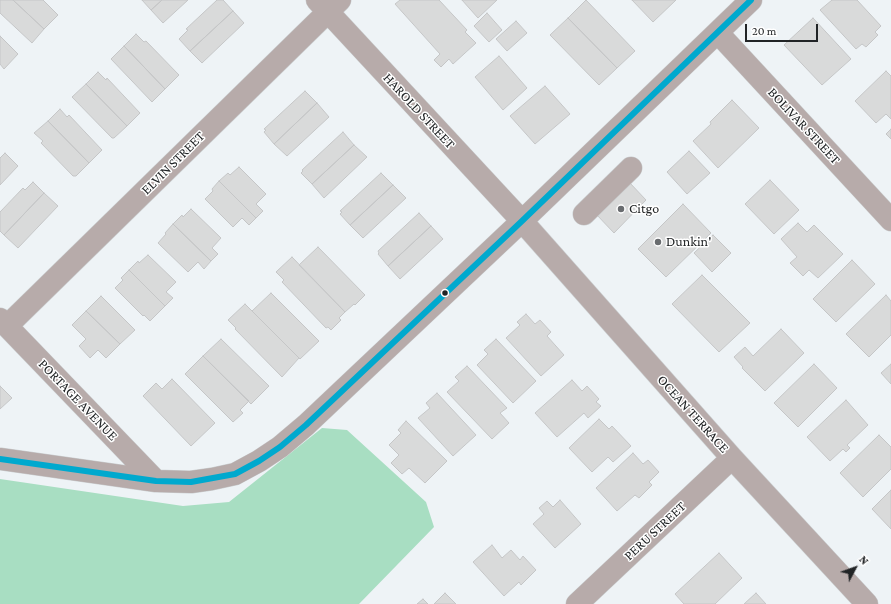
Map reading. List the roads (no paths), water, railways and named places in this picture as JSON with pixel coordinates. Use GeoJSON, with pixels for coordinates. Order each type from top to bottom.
{"type":"FeatureCollection","features":[{"type":"Feature","properties":{"kind":"street"},"geometry":{"type":"LineString","coordinates":[[0,459],[156,481],[190,482],[235,474],[259,461],[280,447],[306,424],[522,221],[751,0]]}},
{"type":"Feature","properties":{"kind":"street","name":"HAROLD STREET"},"geometry":{"type":"LineString","coordinates":[[328,4],[522,221]]}},
{"type":"Feature","properties":{"kind":"street","name":"ELVIN STREET"},"geometry":{"type":"LineString","coordinates":[[3,323],[328,4]]}},
{"type":"Feature","properties":{"kind":"street","name":"BOLIVAR STREET"},"geometry":{"type":"LineString","coordinates":[[718,33],[891,220]]}},
{"type":"Feature","properties":{"kind":"street"},"geometry":{"type":"LineString","coordinates":[[584,214],[630,168]]}},
{"type":"Feature","properties":{"kind":"street","name":"OCEAN TERRACE"},"geometry":{"type":"LineString","coordinates":[[522,221],[732,458],[867,604]]}},
{"type":"Feature","properties":{"kind":"street","name":"PORTAGE AVENUE"},"geometry":{"type":"LineString","coordinates":[[3,323],[156,481]]}},
{"type":"Feature","properties":{"kind":"street","name":"PERU STREET"},"geometry":{"type":"LineString","coordinates":[[577,604],[732,458]]}},
{"type":"Feature","properties":{"kind":"place","name":"Citgo"},"geometry":{"type":"Point","coordinates":[621,209]}},
{"type":"Feature","properties":{"kind":"place","name":"Dunkin'"},"geometry":{"type":"Point","coordinates":[658,242]}}]}
